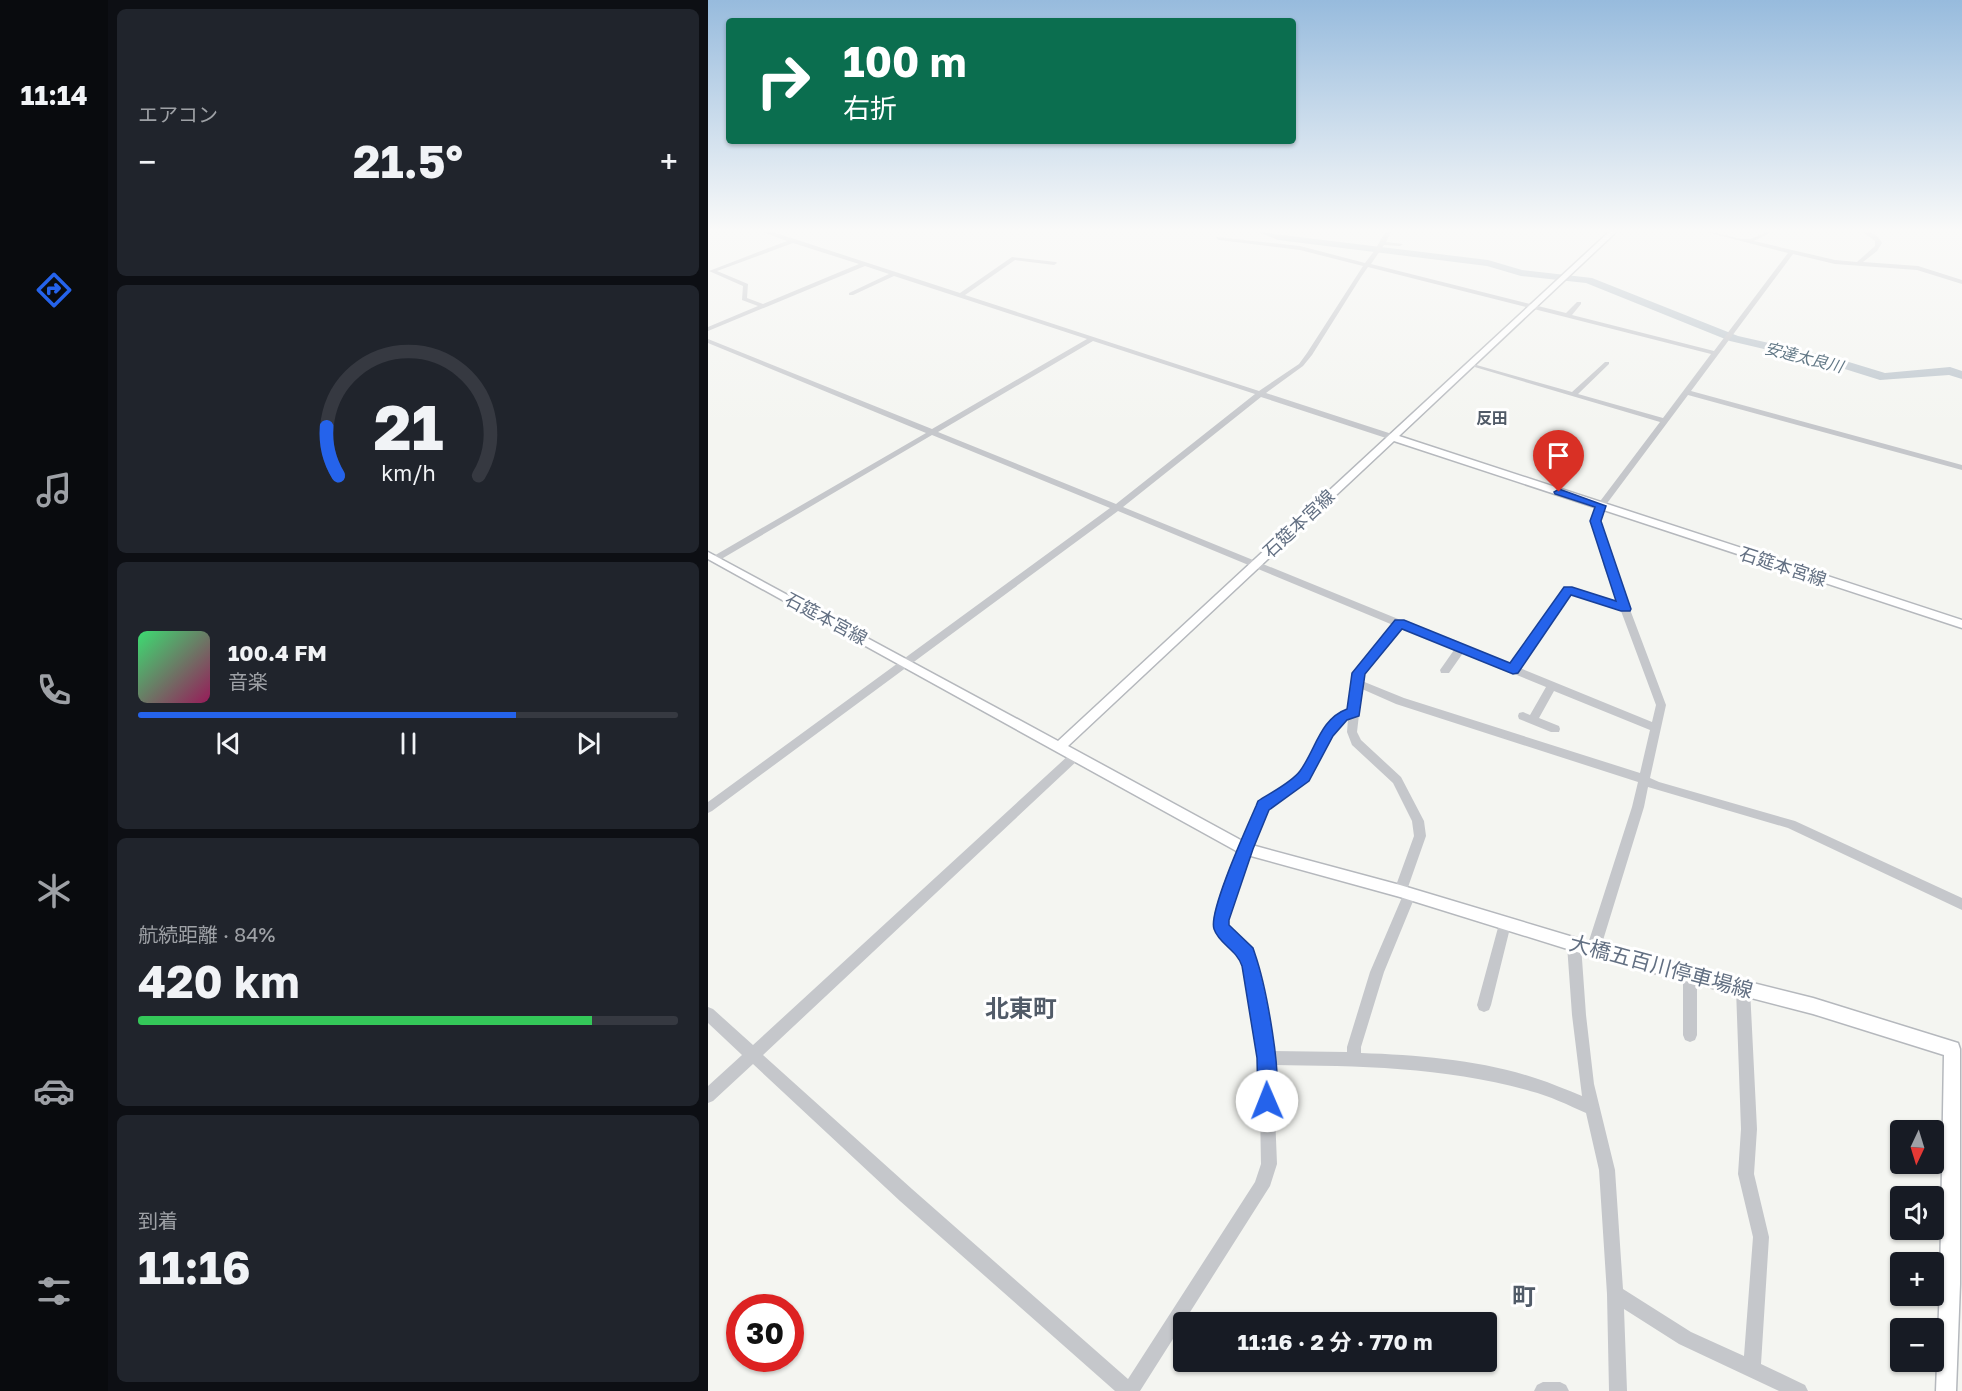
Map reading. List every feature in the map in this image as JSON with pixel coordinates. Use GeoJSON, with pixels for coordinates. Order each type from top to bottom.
{"type":"FeatureCollection","features":[{"type":"Feature","properties":{"kind":"main road"},"geometry":{"type":"LineString","coordinates":[[1392,437],[1543,297]]}},
{"type":"Feature","properties":{"kind":"main road","name":"石筵本宮線"},"geometry":{"type":"LineString","coordinates":[[711,557],[907,662],[1058,748],[1392,437],[1962,624]]}},
{"type":"Feature","properties":{"kind":"main road","name":"大橋五百川停車場線"},"geometry":{"type":"LineString","coordinates":[[1058,748],[1245,849],[1405,893],[1574,945],[1813,1006],[1957,1050],[1946,1391]]}},
{"type":"Feature","properties":{"kind":"street"},"geometry":{"type":"LineString","coordinates":[[744,297],[744,299],[763,306]]}},
{"type":"Feature","properties":{"kind":"street"},"geometry":{"type":"LineString","coordinates":[[708,329],[785,297]]}},
{"type":"Feature","properties":{"kind":"street"},"geometry":{"type":"LineString","coordinates":[[963,297],[1392,437]]}},
{"type":"Feature","properties":{"kind":"street"},"geometry":{"type":"LineString","coordinates":[[708,808],[1118,507],[1260,394],[1301,365],[1346,297]]}},
{"type":"Feature","properties":{"kind":"street"},"geometry":{"type":"LineString","coordinates":[[1492,297],[1715,353]]}},
{"type":"Feature","properties":{"kind":"street"},"geometry":{"type":"LineString","coordinates":[[1593,950],[1638,807],[1654,727],[1661,705],[1625,609],[1596,521],[1601,506],[1759,297]]}},
{"type":"Feature","properties":{"kind":"street"},"geometry":{"type":"LineString","coordinates":[[1567,316],[1579,303]]}},
{"type":"Feature","properties":{"kind":"street"},"geometry":{"type":"LineString","coordinates":[[711,557],[1092,339]]}},
{"type":"Feature","properties":{"kind":"street"},"geometry":{"type":"LineString","coordinates":[[708,341],[1654,727]]}},
{"type":"Feature","properties":{"kind":"street"},"geometry":{"type":"LineString","coordinates":[[1573,394],[1607,363]]}},
{"type":"Feature","properties":{"kind":"street"},"geometry":{"type":"LineString","coordinates":[[1471,365],[1664,421]]}},
{"type":"Feature","properties":{"kind":"street"},"geometry":{"type":"LineString","coordinates":[[1687,392],[1962,468]]}},
{"type":"Feature","properties":{"kind":"street"},"geometry":{"type":"LineString","coordinates":[[1513,670],[1568,590],[1625,609]]}},
{"type":"Feature","properties":{"kind":"street"},"geometry":{"type":"LineString","coordinates":[[1354,1059],[1354,1047],[1405,893],[1420,836],[1420,828],[1414,811],[1397,780],[1356,742],[1352,732],[1358,673],[1400,623]]}},
{"type":"Feature","properties":{"kind":"street"},"geometry":{"type":"LineString","coordinates":[[1445,670],[1461,648]]}},
{"type":"Feature","properties":{"kind":"street"},"geometry":{"type":"LineString","coordinates":[[1358,683],[1420,708],[1643,779],[1656,786],[1791,824],[1962,904]]}},
{"type":"Feature","properties":{"kind":"street"},"geometry":{"type":"LineString","coordinates":[[1552,685],[1528,718],[1556,729]]}},
{"type":"Feature","properties":{"kind":"street"},"geometry":{"type":"LineString","coordinates":[[708,1014],[906,1195],[1129,1391],[1262,1186],[1269,1164],[1266,1058],[1247,954],[1222,928],[1220,920],[1263,806],[1304,777],[1327,733],[1342,717],[1354,712]]}},
{"type":"Feature","properties":{"kind":"street"},"geometry":{"type":"LineString","coordinates":[[708,1096],[1074,756]]}},
{"type":"Feature","properties":{"kind":"street"},"geometry":{"type":"LineString","coordinates":[[1484,1005],[1505,924]]}},
{"type":"Feature","properties":{"kind":"street"},"geometry":{"type":"LineString","coordinates":[[1574,945],[1587,1084],[1607,1170],[1615,1294],[1618,1391]]}},
{"type":"Feature","properties":{"kind":"street"},"geometry":{"type":"LineString","coordinates":[[1690,975],[1690,1035]]}},
{"type":"Feature","properties":{"kind":"street"},"geometry":{"type":"LineString","coordinates":[[1743,989],[1749,1129],[1746,1174],[1761,1238],[1752,1369]]}},
{"type":"Feature","properties":{"kind":"street"},"geometry":{"type":"LineString","coordinates":[[1266,1058],[1354,1059],[1440,1066],[1531,1083],[1593,1108]]}},
{"type":"Feature","properties":{"kind":"street"},"geometry":{"type":"LineString","coordinates":[[1615,1294],[1685,1338],[1799,1391]]}},
{"type":"Feature","properties":{"kind":"street"},"geometry":{"type":"LineString","coordinates":[[1543,1391],[1560,1391]]}},
{"type":"Feature","properties":{"kind":"waterway","name":"安達太良川"},"geometry":{"type":"LineString","coordinates":[[1630,297],[1734,339],[1835,362],[1884,377],[1950,371],[1962,375]]}},
{"type":"Feature","properties":{"kind":"district","name":"反田"},"geometry":{"type":"Point","coordinates":[1492,418]}},
{"type":"Feature","properties":{"kind":"district","name":"北東町"},"geometry":{"type":"Point","coordinates":[1021,1009]}},
{"type":"Feature","properties":{"kind":"district","name":"町"},"geometry":{"type":"Point","coordinates":[1524,1297]}},
{"type":"Feature","properties":{"kind":"route"},"geometry":{"type":"LineString","coordinates":[[1267,1101],[1266,1058],[1251,966],[1247,954],[1222,928],[1220,920],[1263,806],[1304,777],[1316,758],[1327,733],[1342,717],[1354,712],[1358,673],[1400,623],[1513,670],[1568,590],[1625,609],[1609,567],[1596,521],[1601,506],[1559,492]]}}]}
